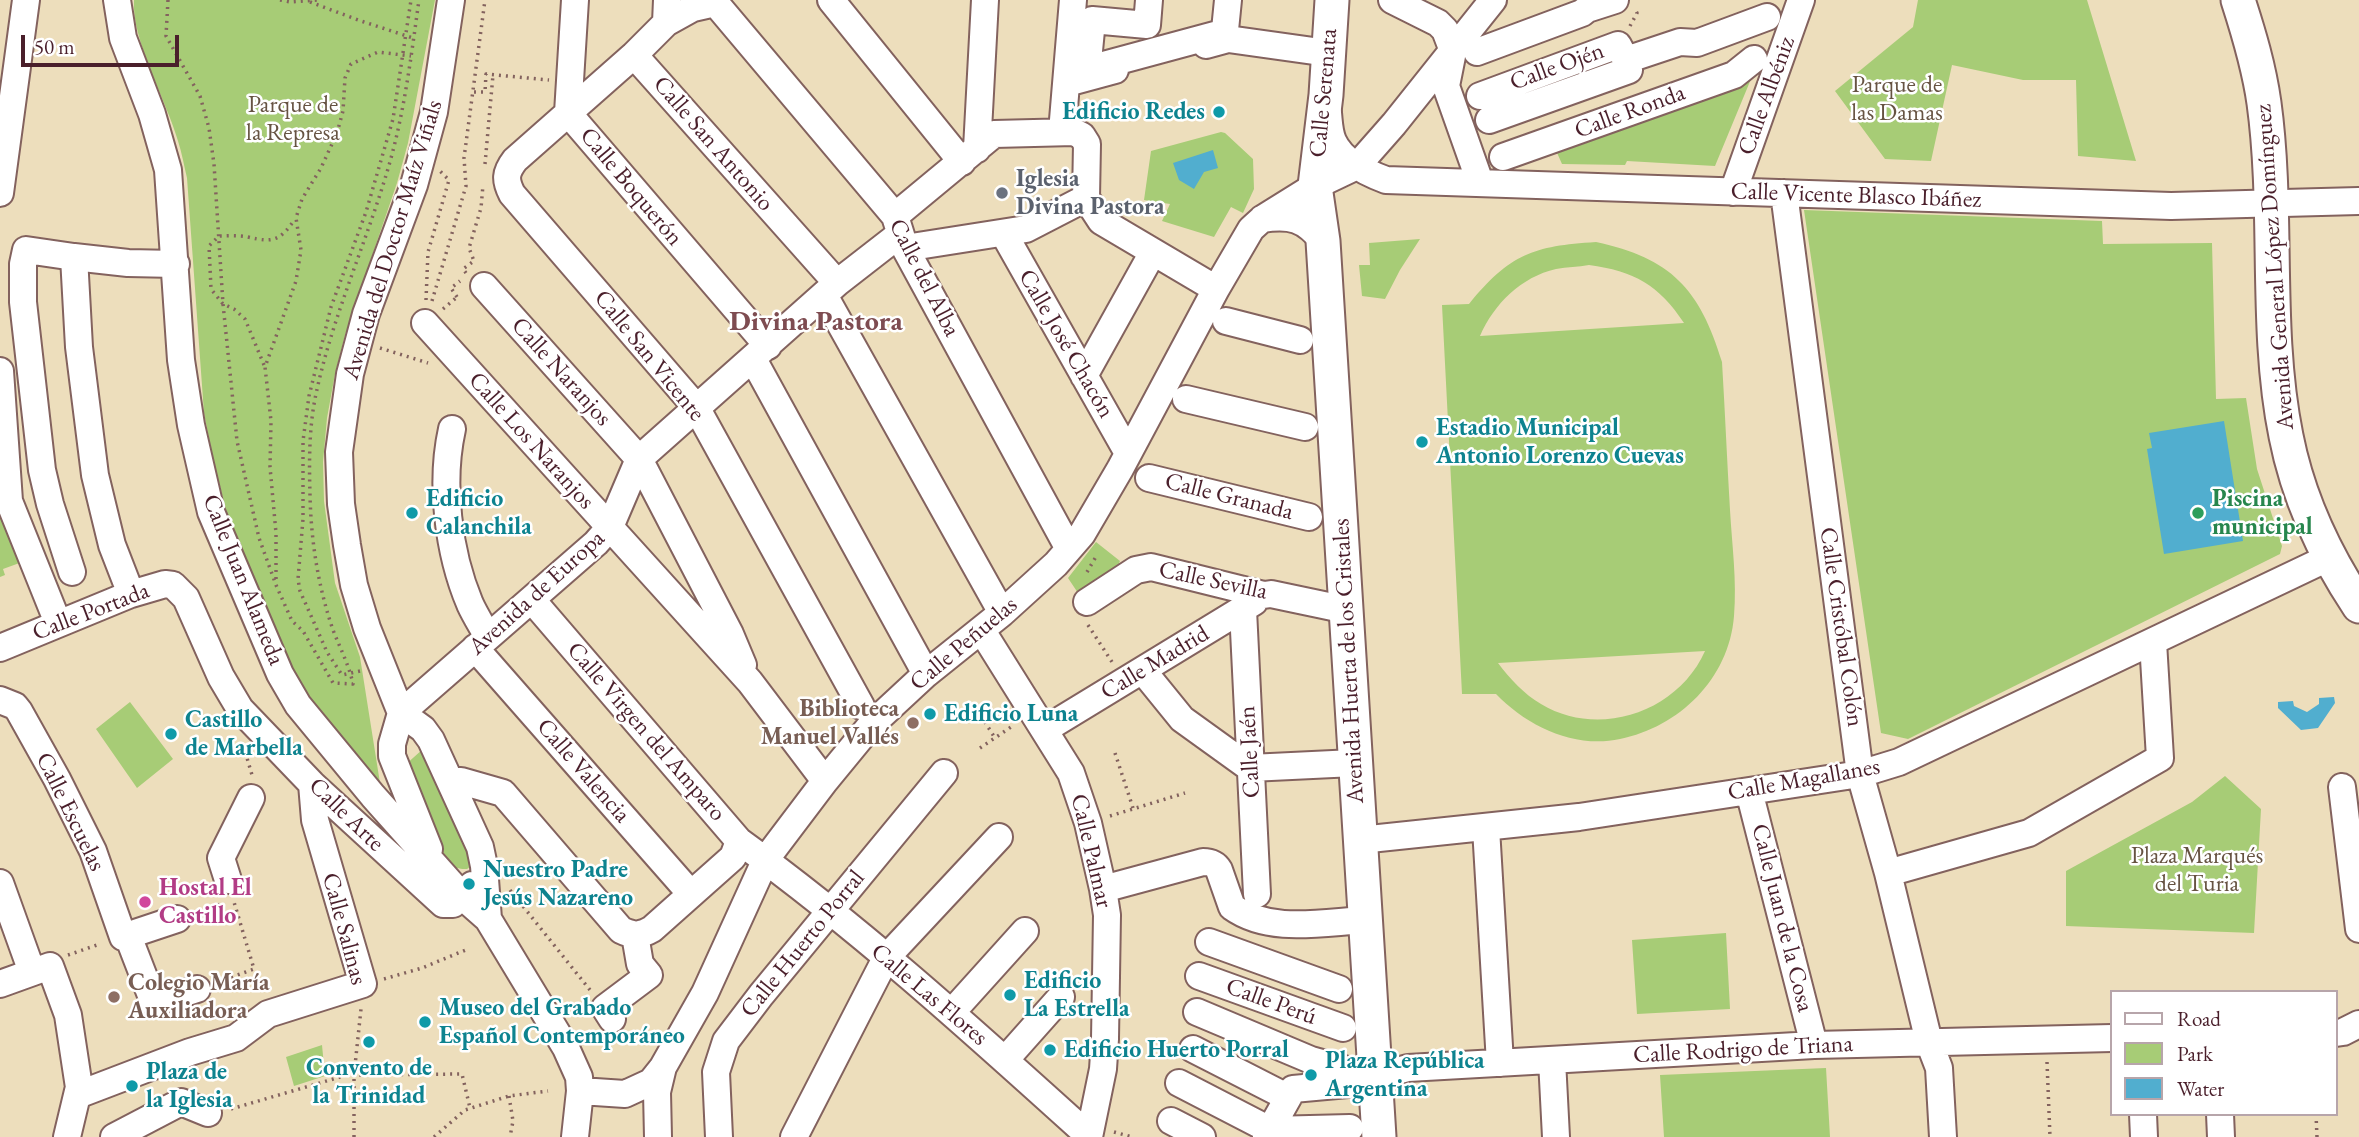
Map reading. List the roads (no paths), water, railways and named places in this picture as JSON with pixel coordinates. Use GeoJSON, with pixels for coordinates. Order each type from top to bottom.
{"type":"FeatureCollection","features":[{"type":"Feature","properties":{"kind":"main road","name":"Avenida General López Domínguez"},"geometry":{"type":"LineString","coordinates":[[2238,0],[2262,93],[2270,202],[2276,356],[2286,436],[2300,486],[2330,557],[2359,606]]}},
{"type":"Feature","properties":{"kind":"main road","name":"Calle Serenata"},"geometry":{"type":"LineString","coordinates":[[1315,186],[1334,1]]}},
{"type":"Feature","properties":{"kind":"main road","name":"Avenida Huerta de los Cristales"},"geometry":{"type":"LineString","coordinates":[[1315,186],[1323,241],[1366,920],[1361,1074],[1364,1132]]}},
{"type":"Feature","properties":{"kind":"street"},"geometry":{"type":"LineString","coordinates":[[0,193],[26,0]]}},
{"type":"Feature","properties":{"kind":"street","name":"Calle Juan Alameda"},"geometry":{"type":"LineString","coordinates":[[117,0],[126,48],[166,158],[176,264],[181,360],[191,425],[211,512],[280,674],[298,705],[373,796],[463,897],[488,919]]}},
{"type":"Feature","properties":{"kind":"street","name":"Avenida del Doctor Maíz Viñals"},"geometry":{"type":"LineString","coordinates":[[451,0],[434,112],[414,185],[366,314],[350,374],[339,452],[341,504],[354,585],[371,640],[401,713],[423,729],[431,740],[494,875],[488,919]]}},
{"type":"Feature","properties":{"kind":"street","name":"Calle Boquerón"},"geometry":{"type":"LineString","coordinates":[[575,0],[568,113],[761,352],[926,674]]}},
{"type":"Feature","properties":{"kind":"street"},"geometry":{"type":"LineString","coordinates":[[831,0],[969,155]]}},
{"type":"Feature","properties":{"kind":"street"},"geometry":{"type":"LineString","coordinates":[[969,155],[985,0]]}},
{"type":"Feature","properties":{"kind":"street"},"geometry":{"type":"LineString","coordinates":[[1073,0],[1062,132],[1074,132],[1082,136],[1087,144],[1086,198],[1101,221],[1216,289]]}},
{"type":"Feature","properties":{"kind":"street"},"geometry":{"type":"LineString","coordinates":[[1149,0],[1147,25],[1092,20],[1088,61],[1091,65],[1096,67],[1222,33],[1225,30],[1231,0]]}},
{"type":"Feature","properties":{"kind":"street"},"geometry":{"type":"LineString","coordinates":[[1228,39],[1231,0]]}},
{"type":"Feature","properties":{"kind":"street"},"geometry":{"type":"LineString","coordinates":[[1392,0],[1429,8],[1465,52]]}},
{"type":"Feature","properties":{"kind":"street"},"geometry":{"type":"LineString","coordinates":[[1480,182],[1446,86],[1493,0]]}},
{"type":"Feature","properties":{"kind":"street"},"geometry":{"type":"LineString","coordinates":[[1262,219],[1280,216],[1296,219],[1307,225],[1323,241],[1334,205],[1357,166],[1465,52],[1615,0]]}},
{"type":"Feature","properties":{"kind":"street","name":"Calle Albéniz"},"geometry":{"type":"LineString","coordinates":[[1733,192],[1801,0]]}},
{"type":"Feature","properties":{"kind":"street"},"geometry":{"type":"LineString","coordinates":[[666,11],[693,8],[714,1]]}},
{"type":"Feature","properties":{"kind":"street","name":"Calle del Alba"},"geometry":{"type":"LineString","coordinates":[[714,1],[900,233],[1069,550]]}},
{"type":"Feature","properties":{"kind":"street","name":"Calle San Antonio"},"geometry":{"type":"LineString","coordinates":[[666,11],[634,55],[830,289],[1002,613]]}},
{"type":"Feature","properties":{"kind":"street","name":"Calle Ojén"},"geometry":{"type":"LineString","coordinates":[[1484,108],[1629,70],[1626,60],[1681,43],[1697,44],[1768,17]]}},
{"type":"Feature","properties":{"kind":"street"},"geometry":{"type":"LineString","coordinates":[[1067,83],[1228,39],[1328,53]]}},
{"type":"Feature","properties":{"kind":"street","name":"Calle San Vicente"},"geometry":{"type":"LineString","coordinates":[[634,55],[515,160],[506,172],[506,183],[512,194],[696,407],[861,706]]}},
{"type":"Feature","properties":{"kind":"street","name":"Calle Ronda"},"geometry":{"type":"LineString","coordinates":[[1503,157],[1734,75],[1754,59]]}},
{"type":"Feature","properties":{"kind":"street"},"geometry":{"type":"LineString","coordinates":[[1326,95],[1333,142],[1357,166]]}},
{"type":"Feature","properties":{"kind":"street","name":"Avenida de Europa"},"geometry":{"type":"LineString","coordinates":[[401,713],[596,543],[610,527],[639,459],[830,289],[900,233],[969,155],[994,134],[1062,132]]}},
{"type":"Feature","properties":{"kind":"street","name":"Calle Vicente Blasco Ibáñez"},"geometry":{"type":"LineString","coordinates":[[1357,166],[1386,180],[2171,206],[2359,201]]}},
{"type":"Feature","properties":{"kind":"street","name":"Calle Peñuelas"},"geometry":{"type":"LineString","coordinates":[[657,1137],[625,1094],[651,1082],[663,1067],[705,993],[766,859],[871,725],[926,674],[1002,613],[1069,550],[1082,534],[1251,229],[1262,219],[1315,186],[1357,166]]}},
{"type":"Feature","properties":{"kind":"street","name":"Calle Cristóbal Colón"},"geometry":{"type":"LineString","coordinates":[[1784,193],[1860,774],[1888,873],[1929,1042],[1939,1068],[1943,1137]]}},
{"type":"Feature","properties":{"kind":"street"},"geometry":{"type":"LineString","coordinates":[[900,233],[1004,234],[1026,229],[1086,198]]}},
{"type":"Feature","properties":{"kind":"street","name":"Calle José Chacón"},"geometry":{"type":"LineString","coordinates":[[1004,234],[1128,453]]}},
{"type":"Feature","properties":{"kind":"street"},"geometry":{"type":"LineString","coordinates":[[72,572],[42,470],[23,302],[23,264],[26,250],[128,263],[176,264]]}},
{"type":"Feature","properties":{"kind":"street"},"geometry":{"type":"LineString","coordinates":[[1084,376],[1153,253]]}},
{"type":"Feature","properties":{"kind":"street"},"geometry":{"type":"LineString","coordinates":[[74,257],[79,347],[95,475],[112,545],[131,594]]}},
{"type":"Feature","properties":{"kind":"street","name":"Calle Naranjos"},"geometry":{"type":"LineString","coordinates":[[484,286],[639,459]]}},
{"type":"Feature","properties":{"kind":"street"},"geometry":{"type":"LineString","coordinates":[[1226,321],[1300,340]]}},
{"type":"Feature","properties":{"kind":"street","name":"Calle Los Naranjos"},"geometry":{"type":"LineString","coordinates":[[425,323],[750,682],[825,782]]}},
{"type":"Feature","properties":{"kind":"street"},"geometry":{"type":"LineString","coordinates":[[0,371],[9,501],[58,623]]}},
{"type":"Feature","properties":{"kind":"street"},"geometry":{"type":"LineString","coordinates":[[1186,399],[1305,427]]}},
{"type":"Feature","properties":{"kind":"street","name":"Calle Valencia"},"geometry":{"type":"LineString","coordinates":[[452,429],[446,469],[448,516],[452,545],[481,642],[691,894]]}},
{"type":"Feature","properties":{"kind":"street","name":"Calle Los Naranjos"},"geometry":{"type":"LineString","coordinates":[[639,459],[730,634],[750,682]]}},
{"type":"Feature","properties":{"kind":"street","name":"Calle Granada"},"geometry":{"type":"LineString","coordinates":[[1150,478],[1309,517]]}},
{"type":"Feature","properties":{"kind":"street","name":"Calle Magallanes"},"geometry":{"type":"LineString","coordinates":[[1360,840],[1486,828],[1860,774],[1899,762],[2330,557]]}},
{"type":"Feature","properties":{"kind":"street","name":"Calle Sevilla"},"geometry":{"type":"LineString","coordinates":[[1086,611],[1136,570],[1152,567],[1264,595],[1271,594],[1347,610]]}},
{"type":"Feature","properties":{"kind":"street","name":"Calle Portada"},"geometry":{"type":"LineString","coordinates":[[0,648],[131,594],[165,584],[173,585],[182,592]]}},
{"type":"Feature","properties":{"kind":"street","name":"Calle Arte"},"geometry":{"type":"LineString","coordinates":[[182,592],[221,677],[240,709],[312,784],[443,904],[453,904],[463,897]]}},
{"type":"Feature","properties":{"kind":"street","name":"Calle Madrid"},"geometry":{"type":"LineString","coordinates":[[1039,721],[1134,676],[1264,595]]}},
{"type":"Feature","properties":{"kind":"street","name":"Calle Virgen del Amparo"},"geometry":{"type":"LineString","coordinates":[[532,600],[738,841],[766,859]]}},
{"type":"Feature","properties":{"kind":"street","name":"Calle Jaén"},"geometry":{"type":"LineString","coordinates":[[1243,610],[1257,894]]}},
{"type":"Feature","properties":{"kind":"street","name":"Calle Palmar"},"geometry":{"type":"LineString","coordinates":[[982,631],[1071,773],[1088,823],[1107,915],[1105,1039],[1097,1135]]}},
{"type":"Feature","properties":{"kind":"street"},"geometry":{"type":"LineString","coordinates":[[1888,873],[2029,833],[2160,758],[2153,642]]}},
{"type":"Feature","properties":{"kind":"street"},"geometry":{"type":"LineString","coordinates":[[1134,676],[1182,719],[1250,768],[1354,763]]}},
{"type":"Feature","properties":{"kind":"street","name":"Calle Escuelas"},"geometry":{"type":"LineString","coordinates":[[0,700],[15,706],[19,711],[93,850],[153,1003],[197,989]]}},
{"type":"Feature","properties":{"kind":"street"},"geometry":{"type":"LineString","coordinates":[[401,713],[391,744],[392,756],[435,864]]}},
{"type":"Feature","properties":{"kind":"street","name":"Calle Huerto Porral"},"geometry":{"type":"LineString","coordinates":[[719,1137],[716,1072],[726,1041],[944,773]]}},
{"type":"Feature","properties":{"kind":"street"},"geometry":{"type":"LineString","coordinates":[[450,781],[461,781],[503,793],[621,930],[635,935],[652,929],[733,857],[738,841]]}},
{"type":"Feature","properties":{"kind":"street","name":"Calle Salinas"},"geometry":{"type":"LineString","coordinates":[[178,1056],[236,1038],[268,1014],[363,984],[315,820],[312,784]]}},
{"type":"Feature","properties":{"kind":"street"},"geometry":{"type":"LineString","coordinates":[[2342,787],[2359,929]]}},
{"type":"Feature","properties":{"kind":"street","name":"Calle Juan de la Cosa"},"geometry":{"type":"LineString","coordinates":[[1749,791],[1814,1045]]}},
{"type":"Feature","properties":{"kind":"street"},"geometry":{"type":"LineString","coordinates":[[227,879],[251,797]]}},
{"type":"Feature","properties":{"kind":"street"},"geometry":{"type":"LineString","coordinates":[[1486,828],[1500,1063]]}},
{"type":"Feature","properties":{"kind":"street"},"geometry":{"type":"LineString","coordinates":[[793,1137],[886,958],[999,837]]}},
{"type":"Feature","properties":{"kind":"street","name":"Calle Las Flores"},"geometry":{"type":"LineString","coordinates":[[766,859],[1097,1135]]}},
{"type":"Feature","properties":{"kind":"street"},"geometry":{"type":"LineString","coordinates":[[1103,889],[1211,862],[1217,865],[1232,907],[1253,917],[1280,924],[1366,920]]}},
{"type":"Feature","properties":{"kind":"street"},"geometry":{"type":"LineString","coordinates":[[463,897],[494,875]]}},
{"type":"Feature","properties":{"kind":"street"},"geometry":{"type":"LineString","coordinates":[[0,883],[32,972]]}},
{"type":"Feature","properties":{"kind":"street"},"geometry":{"type":"LineString","coordinates":[[126,936],[177,919]]}},
{"type":"Feature","properties":{"kind":"street"},"geometry":{"type":"LineString","coordinates":[[488,919],[566,1048],[579,1077],[575,1137]]}},
{"type":"Feature","properties":{"kind":"street"},"geometry":{"type":"LineString","coordinates":[[952,1013],[1025,931]]}},
{"type":"Feature","properties":{"kind":"street"},"geometry":{"type":"LineString","coordinates":[[609,1014],[649,975],[640,964],[635,935]]}},
{"type":"Feature","properties":{"kind":"street"},"geometry":{"type":"LineString","coordinates":[[1209,942],[1339,989]]}},
{"type":"Feature","properties":{"kind":"street"},"geometry":{"type":"LineString","coordinates":[[0,984],[50,966],[68,1015],[80,1094],[178,1056],[181,1102]]}},
{"type":"Feature","properties":{"kind":"street","name":"Calle Perú"},"geometry":{"type":"LineString","coordinates":[[1199,976],[1343,1028]]}},
{"type":"Feature","properties":{"kind":"street"},"geometry":{"type":"LineString","coordinates":[[1005,1060],[1061,998]]}},
{"type":"Feature","properties":{"kind":"street"},"geometry":{"type":"LineString","coordinates":[[1197,1013],[1311,1060],[1361,1074]]}},
{"type":"Feature","properties":{"kind":"street"},"geometry":{"type":"LineString","coordinates":[[2338,1032],[2359,1024]]}},
{"type":"Feature","properties":{"kind":"street","name":"Calle Rodrigo de Triana"},"geometry":{"type":"LineString","coordinates":[[1287,1097],[1293,1088],[1300,1086],[1348,1084],[1361,1074],[1408,1068],[1814,1045],[2110,1038]]}},
{"type":"Feature","properties":{"kind":"street"},"geometry":{"type":"LineString","coordinates":[[1193,1049],[1287,1097],[1271,1129]]}},
{"type":"Feature","properties":{"kind":"street"},"geometry":{"type":"LineString","coordinates":[[1552,1060],[1556,1137]]}},
{"type":"Feature","properties":{"kind":"street","name":"Calle Peñuelas"},"geometry":{"type":"LineString","coordinates":[[657,1137],[657,1092],[663,1067]]}},
{"type":"Feature","properties":{"kind":"street"},"geometry":{"type":"LineString","coordinates":[[1179,1083],[1271,1129],[1364,1132]]}},
{"type":"Feature","properties":{"kind":"street"},"geometry":{"type":"LineString","coordinates":[[67,1137],[78,1088]]}},
{"type":"Feature","properties":{"kind":"street"},"geometry":{"type":"LineString","coordinates":[[580,1091],[625,1094]]}},
{"type":"Feature","properties":{"kind":"street"},"geometry":{"type":"LineString","coordinates":[[114,1137],[181,1102],[208,1113]]}},
{"type":"Feature","properties":{"kind":"street"},"geometry":{"type":"LineString","coordinates":[[2143,1116],[2144,1137]]}},
{"type":"Feature","properties":{"kind":"street"},"geometry":{"type":"LineString","coordinates":[[2220,1116],[2221,1137]]}},
{"type":"Feature","properties":{"kind":"water"},"geometry":{"type":"Polygon","coordinates":[[[1213,150],[1218,168],[1204,172],[1194,189],[1179,180],[1173,163],[1213,150]]]}},
{"type":"Feature","properties":{"kind":"water","name":"Piscina municipal"},"geometry":{"type":"Polygon","coordinates":[[[2224,421],[2243,541],[2164,554],[2147,449],[2152,448],[2149,433],[2224,421]]]}},
{"type":"Feature","properties":{"kind":"water"},"geometry":{"type":"Polygon","coordinates":[[[2334,697],[2335,703],[2318,728],[2301,730],[2278,708],[2278,702],[2293,701],[2294,706],[2307,712],[2319,704],[2319,698],[2334,697]]]}},
{"type":"Feature","properties":{"kind":"place","name":"Edificio Redes"},"geometry":{"type":"Point","coordinates":[1219,112]}},
{"type":"Feature","properties":{"kind":"place","name":"Iglesia Divina Pastora"},"geometry":{"type":"Point","coordinates":[1002,193]}},
{"type":"Feature","properties":{"kind":"place","name":"Estadio Municipal Antonio Lorenzo Cuevas"},"geometry":{"type":"Point","coordinates":[1422,442]}},
{"type":"Feature","properties":{"kind":"place","name":"Edificio Calanchila"},"geometry":{"type":"Point","coordinates":[412,513]}},
{"type":"Feature","properties":{"kind":"place","name":"Piscina municipal"},"geometry":{"type":"Point","coordinates":[2198,513]}},
{"type":"Feature","properties":{"kind":"place","name":"Edificio Luna"},"geometry":{"type":"Point","coordinates":[930,714]}},
{"type":"Feature","properties":{"kind":"place","name":"Biblioteca Manuel Vallés"},"geometry":{"type":"Point","coordinates":[913,723]}},
{"type":"Feature","properties":{"kind":"place","name":"Castillo de Marbella"},"geometry":{"type":"Point","coordinates":[171,734]}},
{"type":"Feature","properties":{"kind":"place","name":"Nuestro Padre Jesús Nazareno"},"geometry":{"type":"Point","coordinates":[469,884]}},
{"type":"Feature","properties":{"kind":"place","name":"Hostal El Castillo"},"geometry":{"type":"Point","coordinates":[145,902]}},
{"type":"Feature","properties":{"kind":"place","name":"Edificio La Estrella"},"geometry":{"type":"Point","coordinates":[1010,995]}},
{"type":"Feature","properties":{"kind":"place","name":"Colegio María Auxiliadora"},"geometry":{"type":"Point","coordinates":[114,997]}},
{"type":"Feature","properties":{"kind":"place","name":"Museo del Grabado Español Contemporáneo"},"geometry":{"type":"Point","coordinates":[425,1022]}},
{"type":"Feature","properties":{"kind":"place","name":"Convento de la Trinidad"},"geometry":{"type":"Point","coordinates":[369,1042]}},
{"type":"Feature","properties":{"kind":"place","name":"Edificio Huerto Porral"},"geometry":{"type":"Point","coordinates":[1050,1050]}},
{"type":"Feature","properties":{"kind":"place","name":"Plaza República Argentina"},"geometry":{"type":"Point","coordinates":[1311,1075]}},
{"type":"Feature","properties":{"kind":"place","name":"Plaza de la Iglesia"},"geometry":{"type":"Point","coordinates":[132,1086]}},
{"type":"Feature","properties":{"kind":"district","name":"Divina Pastora"},"geometry":{"type":"Point","coordinates":[816,322]}},
{"type":"Feature","properties":{"kind":"park label","name":"Parque de las Damas"},"geometry":{"type":"Point","coordinates":[1897,99]}},
{"type":"Feature","properties":{"kind":"park label","name":"Parque de la Represa"},"geometry":{"type":"Point","coordinates":[293,119]}},
{"type":"Feature","properties":{"kind":"park label","name":"Plaza Marqués del Turia"},"geometry":{"type":"Point","coordinates":[2197,870]}}]}
